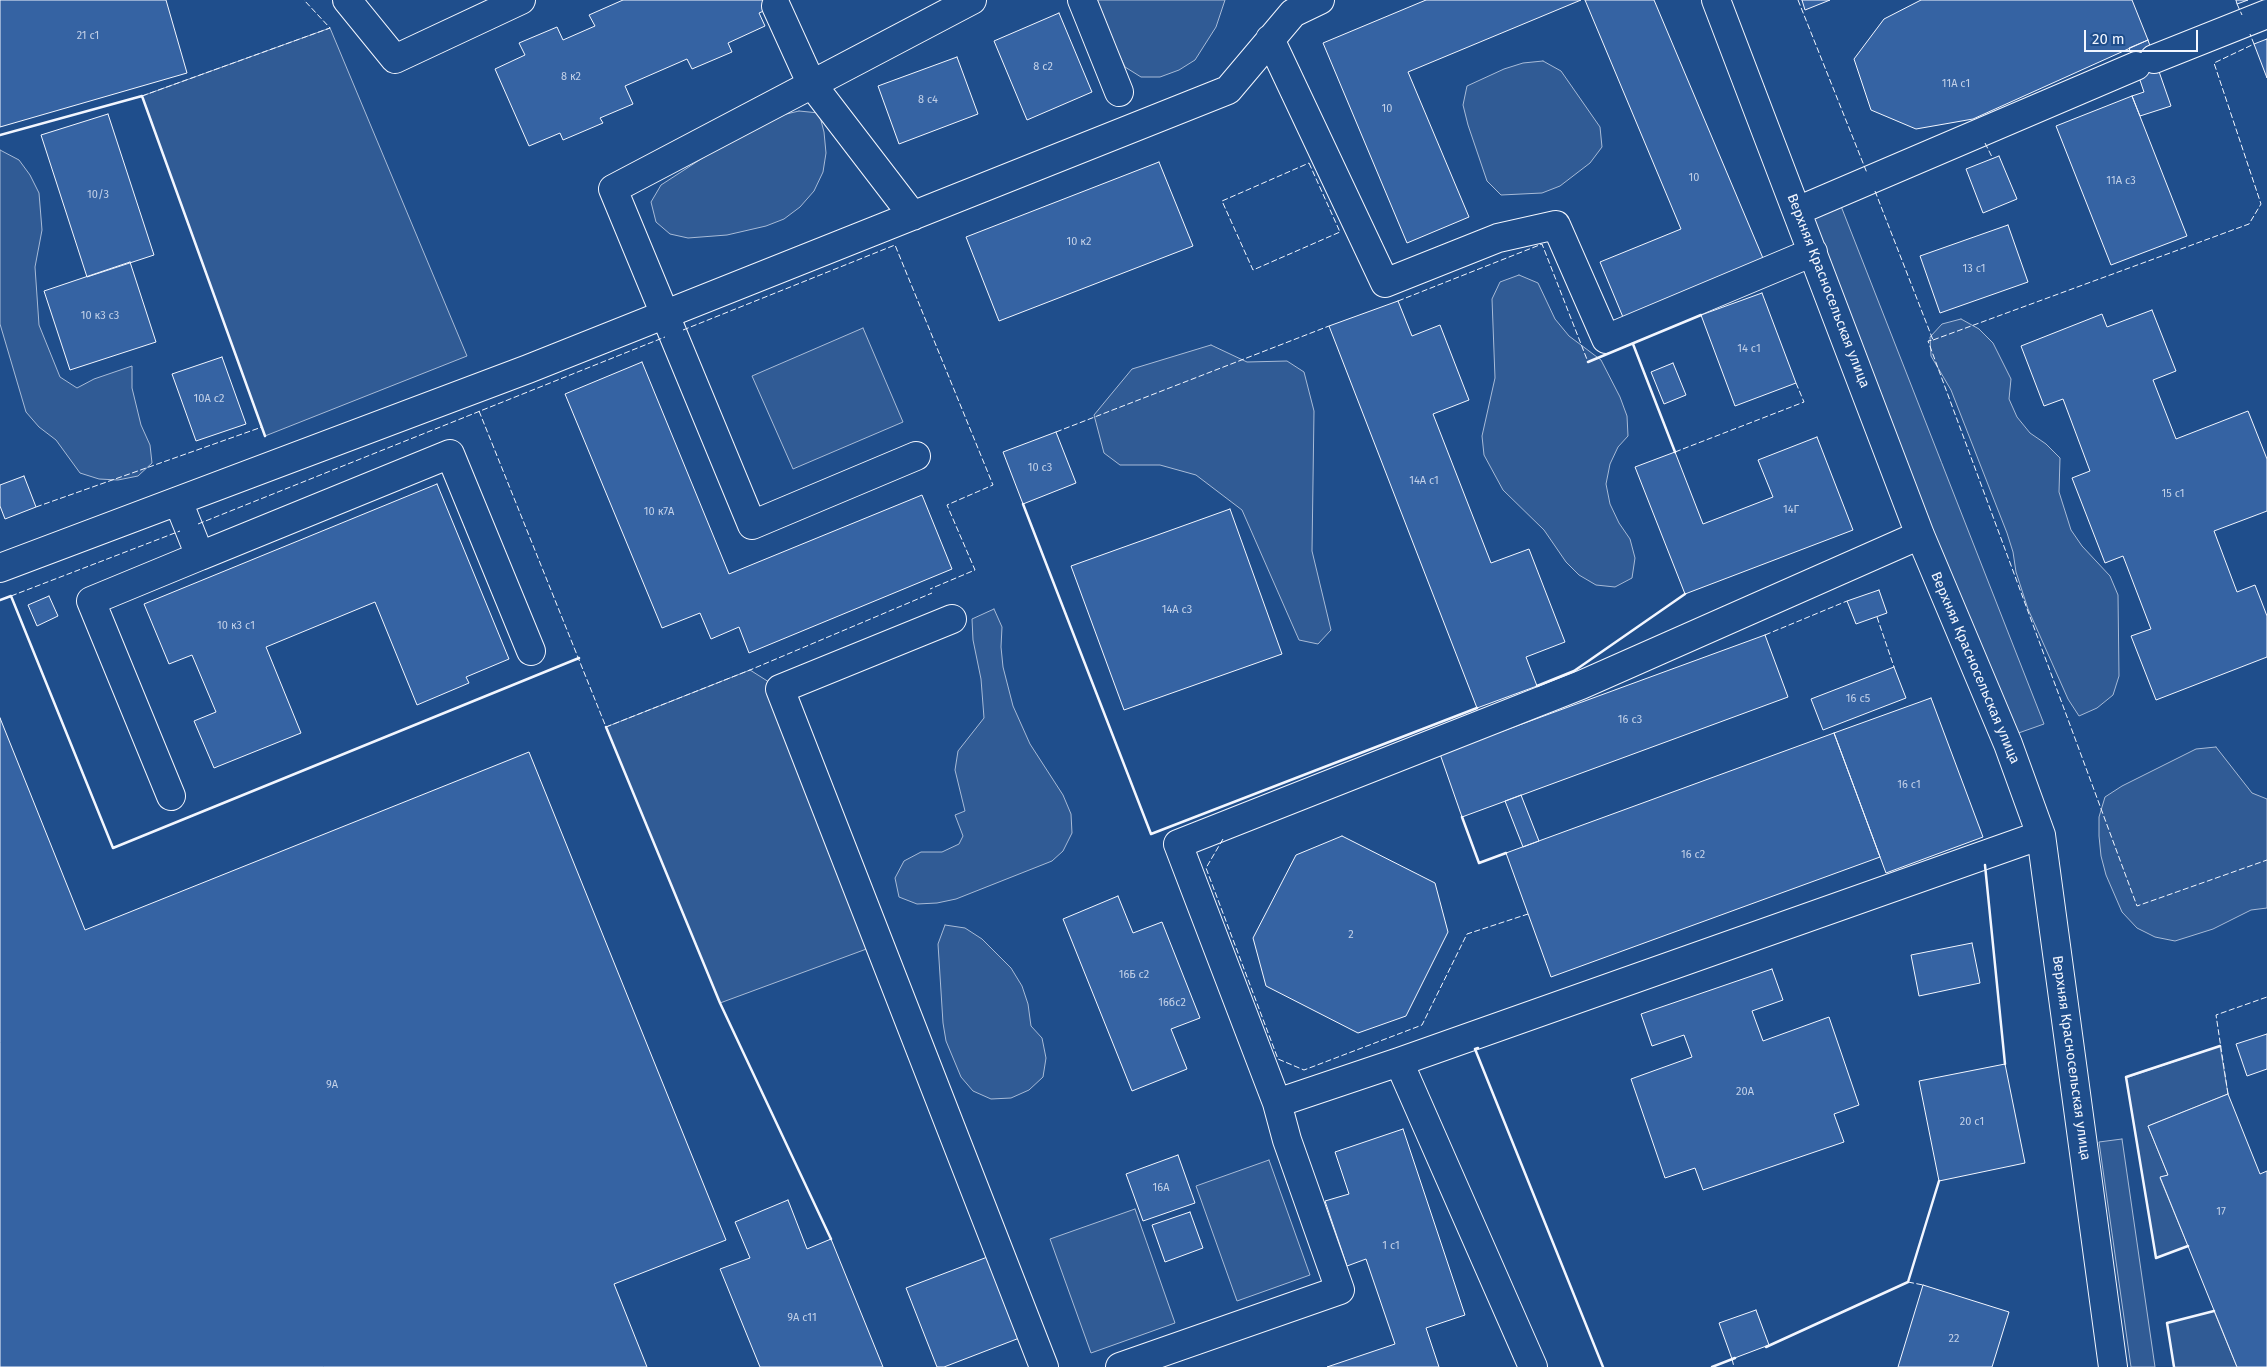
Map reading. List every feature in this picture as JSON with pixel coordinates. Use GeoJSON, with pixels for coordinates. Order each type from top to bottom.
{"type":"FeatureCollection","features":[{"type":"Feature","properties":{"kind":"street"},"geometry":{"type":"LineString","coordinates":[[347,0],[396,59],[521,0]]}},
{"type":"Feature","properties":{"kind":"street"},"geometry":{"type":"LineString","coordinates":[[916,456],[752,525],[613,189],[811,83],[972,0]]}},
{"type":"Feature","properties":{"kind":"street"},"geometry":{"type":"LineString","coordinates":[[1082,0],[1119,92]]}},
{"type":"Feature","properties":{"kind":"street"},"geometry":{"type":"LineString","coordinates":[[0,568],[528,369],[1228,90],[1270,39],[1290,6],[1320,0]]}},
{"type":"Feature","properties":{"kind":"street","name":"Верхняя Красносельская улица"},"geometry":{"type":"LineString","coordinates":[[1716,0],[1920,535],[2008,744],[2041,835],[2113,1367]]}},
{"type":"Feature","properties":{"kind":"street"},"geometry":{"type":"LineString","coordinates":[[776,6],[811,83],[913,216]]}},
{"type":"Feature","properties":{"kind":"street"},"geometry":{"type":"LineString","coordinates":[[1797,211],[2145,63],[2267,14]]}},
{"type":"Feature","properties":{"kind":"street"},"geometry":{"type":"LineString","coordinates":[[1270,39],[1385,283],[1498,238],[1556,225],[1606,339],[1813,252]]}},
{"type":"Feature","properties":{"kind":"street"},"geometry":{"type":"LineString","coordinates":[[170,796],[91,600],[450,454],[531,651]]}},
{"type":"Feature","properties":{"kind":"street"},"geometry":{"type":"LineString","coordinates":[[178,501],[200,556]]}},
{"type":"Feature","properties":{"kind":"street"},"geometry":{"type":"LineString","coordinates":[[1120,1367],[1340,1290],[1286,1140],[1277,1103],[1178,844],[1581,685],[1920,535]]}},
{"type":"Feature","properties":{"kind":"street"},"geometry":{"type":"LineString","coordinates":[[952,619],[780,689],[1044,1367]]}},
{"type":"Feature","properties":{"kind":"street"},"geometry":{"type":"LineString","coordinates":[[1277,1103],[1399,1062],[2041,835]]}},
{"type":"Feature","properties":{"kind":"street"},"geometry":{"type":"LineString","coordinates":[[1399,1062],[1533,1367]]}},
{"type":"Feature","properties":{"kind":"shaded area"},"geometry":{"type":"Polygon","coordinates":[[[1097,0],[1225,0],[1216,27],[1195,60],[1179,70],[1160,77],[1141,77],[1125,67],[1100,13],[1097,0]]]}},
{"type":"Feature","properties":{"kind":"shaded area"},"geometry":{"type":"Polygon","coordinates":[[[330,28],[467,356],[265,436],[142,96],[330,28]]]}},
{"type":"Feature","properties":{"kind":"shaded area"},"geometry":{"type":"Polygon","coordinates":[[[1543,61],[1561,71],[1600,127],[1602,147],[1590,163],[1560,186],[1542,193],[1501,195],[1487,181],[1468,125],[1463,105],[1467,86],[1504,69],[1523,63],[1543,61]]]}},
{"type":"Feature","properties":{"kind":"shaded area"},"geometry":{"type":"Polygon","coordinates":[[[799,111],[819,113],[824,132],[826,153],[823,172],[814,191],[800,207],[784,219],[766,226],[727,235],[688,238],[670,234],[656,222],[651,202],[661,185],[761,120],[799,111]]]}},
{"type":"Feature","properties":{"kind":"shaded area"},"geometry":{"type":"Polygon","coordinates":[[[0,150],[19,160],[30,175],[39,193],[42,230],[35,267],[39,325],[60,377],[77,388],[94,379],[132,366],[132,388],[141,425],[150,445],[152,463],[138,476],[118,480],[99,479],[80,473],[56,440],[39,427],[26,412],[0,324],[0,150]]]}},
{"type":"Feature","properties":{"kind":"shaded area"},"geometry":{"type":"Polygon","coordinates":[[[1839,201],[2044,724],[2010,736],[1804,213],[1839,201]]]}},
{"type":"Feature","properties":{"kind":"shaded area"},"geometry":{"type":"Polygon","coordinates":[[[1519,275],[1538,283],[1555,319],[1569,336],[1601,360],[1620,397],[1627,416],[1628,436],[1618,447],[1610,464],[1606,484],[1610,504],[1619,523],[1630,539],[1635,558],[1632,578],[1615,587],[1596,585],[1579,575],[1566,562],[1544,530],[1503,490],[1484,455],[1482,436],[1495,378],[1492,299],[1500,282],[1519,275]]]}},
{"type":"Feature","properties":{"kind":"shaded area"},"geometry":{"type":"Polygon","coordinates":[[[1961,319],[1979,329],[1993,343],[2011,379],[2009,399],[2017,417],[2030,433],[2046,444],[2060,458],[2059,492],[2071,530],[2082,546],[2110,576],[2118,595],[2119,676],[2113,695],[2097,708],[2079,716],[2068,699],[2028,609],[2016,572],[2013,552],[2007,533],[1951,390],[1931,356],[1930,337],[1942,324],[1961,319]]]}},
{"type":"Feature","properties":{"kind":"shaded area"},"geometry":{"type":"Polygon","coordinates":[[[863,328],[903,422],[793,469],[752,376],[863,328]]]}},
{"type":"Feature","properties":{"kind":"shaded area"},"geometry":{"type":"Polygon","coordinates":[[[1211,345],[1247,362],[1287,361],[1304,372],[1314,411],[1312,551],[1331,630],[1318,644],[1299,640],[1242,510],[1196,475],[1160,465],[1120,465],[1104,453],[1094,415],[1132,369],[1211,345]]]}},
{"type":"Feature","properties":{"kind":"shaded area"},"geometry":{"type":"Polygon","coordinates":[[[994,609],[1002,627],[1003,667],[1013,706],[1030,744],[1063,795],[1071,814],[1072,833],[1063,851],[1052,861],[956,899],[937,903],[917,904],[899,897],[895,878],[904,861],[921,852],[942,852],[959,844],[963,836],[955,815],[965,811],[955,770],[958,751],[984,718],[981,679],[973,640],[972,619],[994,609]]]}},
{"type":"Feature","properties":{"kind":"shaded area"},"geometry":{"type":"Polygon","coordinates":[[[750,670],[780,689],[880,944],[720,1003],[606,727],[750,670]]]}},
{"type":"Feature","properties":{"kind":"shaded area"},"geometry":{"type":"Polygon","coordinates":[[[2216,747],[2252,793],[2267,799],[2267,908],[2251,910],[2213,929],[2175,941],[2155,937],[2137,928],[2122,912],[2106,875],[2101,856],[2099,836],[2099,817],[2105,797],[2122,786],[2196,749],[2216,747]]]}},
{"type":"Feature","properties":{"kind":"shaded area"},"geometry":{"type":"Polygon","coordinates":[[[945,925],[965,928],[982,939],[1011,968],[1022,986],[1028,1004],[1031,1026],[1042,1038],[1046,1058],[1043,1077],[1029,1090],[1011,1098],[991,1099],[973,1091],[961,1077],[946,1041],[943,1023],[938,944],[945,925]]]}},
{"type":"Feature","properties":{"kind":"shaded area"},"geometry":{"type":"Polygon","coordinates":[[[2220,1046],[2228,1094],[2148,1126],[2168,1175],[2160,1178],[2188,1246],[2156,1258],[2126,1078],[2220,1046]]]}},
{"type":"Feature","properties":{"kind":"shaded area"},"geometry":{"type":"Polygon","coordinates":[[[2122,1139],[2155,1367],[2131,1367],[2099,1142],[2122,1139]]]}},
{"type":"Feature","properties":{"kind":"shaded area"},"geometry":{"type":"Polygon","coordinates":[[[1269,1160],[1310,1275],[1237,1301],[1196,1186],[1269,1160]]]}},
{"type":"Feature","properties":{"kind":"shaded area"},"geometry":{"type":"Polygon","coordinates":[[[1135,1209],[1175,1323],[1091,1353],[1050,1239],[1135,1209]]]}},
{"type":"Feature","properties":{"kind":"shaded area"},"geometry":{"type":"Polygon","coordinates":[[[2214,1311],[2237,1367],[2174,1367],[2167,1323],[2214,1311]]]}},
{"type":"Feature","properties":{"kind":"building"},"geometry":{"type":"Polygon","coordinates":[[[0,0],[166,0],[187,73],[0,127],[0,0]]]}},
{"type":"Feature","properties":{"kind":"building"},"geometry":{"type":"Polygon","coordinates":[[[623,0],[789,0],[759,13],[765,26],[728,43],[732,52],[692,69],[687,59],[625,86],[633,104],[600,118],[603,123],[563,140],[560,133],[529,146],[495,69],[525,55],[519,43],[557,27],[563,40],[595,26],[589,15],[623,0]]]}},
{"type":"Feature","properties":{"kind":"building"},"geometry":{"type":"Polygon","coordinates":[[[1426,0],[1581,0],[1408,72],[1469,217],[1407,243],[1323,43],[1426,0]]]}},
{"type":"Feature","properties":{"kind":"building"},"geometry":{"type":"Polygon","coordinates":[[[1585,0],[1654,0],[1765,263],[1625,322],[1600,262],[1681,229],[1585,0]]]}},
{"type":"Feature","properties":{"kind":"building"},"geometry":{"type":"Polygon","coordinates":[[[1802,0],[1830,0],[1805,10],[1802,0]]]}},
{"type":"Feature","properties":{"kind":"building"},"geometry":{"type":"Polygon","coordinates":[[[1921,0],[2132,0],[2148,40],[1973,119],[1916,129],[1871,110],[1854,59],[1884,19],[1921,0]]]}},
{"type":"Feature","properties":{"kind":"building"},"geometry":{"type":"Polygon","coordinates":[[[2236,0],[2248,0],[2237,4],[2236,0]]]}},
{"type":"Feature","properties":{"kind":"building"},"geometry":{"type":"Polygon","coordinates":[[[1059,13],[1092,92],[1027,120],[994,41],[1059,13]]]}},
{"type":"Feature","properties":{"kind":"building"},"geometry":{"type":"Polygon","coordinates":[[[2267,39],[2267,78],[2254,44],[2267,39]]]}},
{"type":"Feature","properties":{"kind":"building"},"geometry":{"type":"Polygon","coordinates":[[[2148,40],[2171,106],[2140,116],[2132,96],[2144,92],[2129,48],[2148,40]]]}},
{"type":"Feature","properties":{"kind":"building"},"geometry":{"type":"Polygon","coordinates":[[[957,57],[978,114],[899,144],[878,86],[957,57]]]}},
{"type":"Feature","properties":{"kind":"building"},"geometry":{"type":"Polygon","coordinates":[[[2132,96],[2187,236],[2111,265],[2056,126],[2132,96]]]}},
{"type":"Feature","properties":{"kind":"building"},"geometry":{"type":"Polygon","coordinates":[[[108,114],[154,255],[87,277],[41,135],[108,114]]]}},
{"type":"Feature","properties":{"kind":"building"},"geometry":{"type":"Polygon","coordinates":[[[1999,156],[2017,199],[1983,213],[1966,169],[1999,156]]]}},
{"type":"Feature","properties":{"kind":"building"},"geometry":{"type":"Polygon","coordinates":[[[1159,162],[1193,246],[999,321],[966,237],[1159,162]]]}},
{"type":"Feature","properties":{"kind":"building"},"geometry":{"type":"Polygon","coordinates":[[[2008,225],[2028,282],[1940,313],[1920,256],[2008,225]]]}},
{"type":"Feature","properties":{"kind":"building"},"geometry":{"type":"Polygon","coordinates":[[[130,262],[156,342],[70,370],[44,291],[130,262]]]}},
{"type":"Feature","properties":{"kind":"building"},"geometry":{"type":"Polygon","coordinates":[[[1762,293],[1796,383],[1735,406],[1701,315],[1762,293]]]}},
{"type":"Feature","properties":{"kind":"building"},"geometry":{"type":"Polygon","coordinates":[[[1398,301],[1412,336],[1440,325],[1469,400],[1433,414],[1491,563],[1529,549],[1565,642],[1526,657],[1537,686],[1477,708],[1329,326],[1398,301]]]}},
{"type":"Feature","properties":{"kind":"building"},"geometry":{"type":"Polygon","coordinates":[[[2152,310],[2176,371],[2153,380],[2176,439],[2248,411],[2267,459],[2267,511],[2214,531],[2237,592],[2255,585],[2267,616],[2267,657],[2156,700],[2131,636],[2151,629],[2123,556],[2105,563],[2072,478],[2090,471],[2063,399],[2044,406],[2021,346],[2102,314],[2107,327],[2152,310]]]}},
{"type":"Feature","properties":{"kind":"building"},"geometry":{"type":"Polygon","coordinates":[[[222,357],[246,424],[196,441],[172,374],[222,357]]]}},
{"type":"Feature","properties":{"kind":"building"},"geometry":{"type":"Polygon","coordinates":[[[642,362],[729,574],[922,495],[952,569],[749,653],[739,627],[711,639],[700,613],[662,628],[565,394],[642,362]]]}},
{"type":"Feature","properties":{"kind":"building"},"geometry":{"type":"Polygon","coordinates":[[[1673,363],[1686,395],[1664,404],[1651,372],[1673,363]]]}},
{"type":"Feature","properties":{"kind":"building"},"geometry":{"type":"Polygon","coordinates":[[[1056,432],[1076,483],[1023,504],[1003,452],[1056,432]]]}},
{"type":"Feature","properties":{"kind":"building"},"geometry":{"type":"Polygon","coordinates":[[[1817,437],[1853,530],[1685,594],[1635,467],[1675,452],[1703,524],[1773,497],[1758,460],[1817,437]]]}},
{"type":"Feature","properties":{"kind":"building"},"geometry":{"type":"Polygon","coordinates":[[[24,476],[36,507],[5,519],[0,506],[0,485],[24,476]]]}},
{"type":"Feature","properties":{"kind":"building"},"geometry":{"type":"Polygon","coordinates":[[[437,484],[509,659],[466,677],[469,683],[417,705],[375,602],[266,647],[301,733],[214,768],[194,721],[216,712],[192,655],[169,664],[144,604],[437,484]]]}},
{"type":"Feature","properties":{"kind":"building"},"geometry":{"type":"Polygon","coordinates":[[[1230,509],[1282,654],[1124,710],[1071,566],[1230,509]]]}},
{"type":"Feature","properties":{"kind":"building"},"geometry":{"type":"Polygon","coordinates":[[[1879,590],[1887,613],[1856,624],[1847,601],[1879,590]]]}},
{"type":"Feature","properties":{"kind":"building"},"geometry":{"type":"Polygon","coordinates":[[[49,596],[58,616],[37,626],[28,605],[49,596]]]}},
{"type":"Feature","properties":{"kind":"building"},"geometry":{"type":"Polygon","coordinates":[[[1765,635],[1788,697],[1462,817],[1440,754],[1765,635]]]}},
{"type":"Feature","properties":{"kind":"building"},"geometry":{"type":"Polygon","coordinates":[[[1894,667],[1906,698],[1823,730],[1811,699],[1894,667]]]}},
{"type":"Feature","properties":{"kind":"building"},"geometry":{"type":"Polygon","coordinates":[[[1931,698],[1983,837],[1886,873],[1834,733],[1931,698]]]}},
{"type":"Feature","properties":{"kind":"building"},"geometry":{"type":"Polygon","coordinates":[[[0,718],[85,930],[529,752],[726,1240],[614,1284],[647,1367],[0,1367],[0,718]]]}},
{"type":"Feature","properties":{"kind":"building"},"geometry":{"type":"Polygon","coordinates":[[[1834,733],[1880,857],[1551,977],[1506,853],[1834,733]]]}},
{"type":"Feature","properties":{"kind":"building"},"geometry":{"type":"Polygon","coordinates":[[[1521,795],[1539,841],[1523,847],[1505,801],[1521,795]]]}},
{"type":"Feature","properties":{"kind":"building"},"geometry":{"type":"Polygon","coordinates":[[[1342,836],[1435,883],[1448,932],[1406,1016],[1358,1033],[1266,986],[1253,938],[1296,855],[1342,836]]]}},
{"type":"Feature","properties":{"kind":"building"},"geometry":{"type":"Polygon","coordinates":[[[1118,896],[1133,933],[1162,922],[1200,1018],[1171,1029],[1187,1069],[1132,1091],[1063,919],[1118,896]]]}},
{"type":"Feature","properties":{"kind":"building"},"geometry":{"type":"Polygon","coordinates":[[[1972,943],[1980,983],[1919,996],[1911,955],[1972,943]]]}},
{"type":"Feature","properties":{"kind":"building"},"geometry":{"type":"Polygon","coordinates":[[[1772,969],[1783,1000],[1752,1011],[1763,1041],[1829,1017],[1859,1105],[1834,1114],[1844,1142],[1703,1190],[1695,1168],[1665,1178],[1631,1079],[1692,1057],[1684,1035],[1652,1046],[1641,1014],[1772,969]]]}},
{"type":"Feature","properties":{"kind":"building"},"geometry":{"type":"Polygon","coordinates":[[[2267,1034],[2267,1069],[2247,1076],[2236,1044],[2267,1034]]]}},
{"type":"Feature","properties":{"kind":"building"},"geometry":{"type":"Polygon","coordinates":[[[2005,1064],[2025,1163],[1939,1181],[1919,1081],[2005,1064]]]}},
{"type":"Feature","properties":{"kind":"building"},"geometry":{"type":"Polygon","coordinates":[[[2228,1094],[2260,1174],[2267,1171],[2267,1367],[2237,1367],[2160,1177],[2168,1175],[2148,1126],[2228,1094]]]}},
{"type":"Feature","properties":{"kind":"building"},"geometry":{"type":"Polygon","coordinates":[[[1403,1129],[1465,1315],[1426,1328],[1439,1367],[1327,1367],[1395,1344],[1366,1259],[1347,1266],[1325,1201],[1349,1194],[1335,1152],[1403,1129]]]}},
{"type":"Feature","properties":{"kind":"building"},"geometry":{"type":"Polygon","coordinates":[[[1178,1155],[1195,1203],[1143,1221],[1126,1174],[1178,1155]]]}},
{"type":"Feature","properties":{"kind":"building"},"geometry":{"type":"Polygon","coordinates":[[[788,1200],[807,1249],[831,1239],[883,1367],[760,1367],[720,1269],[750,1258],[735,1222],[788,1200]]]}},
{"type":"Feature","properties":{"kind":"building"},"geometry":{"type":"Polygon","coordinates":[[[1190,1212],[1203,1248],[1165,1262],[1152,1225],[1190,1212]]]}},
{"type":"Feature","properties":{"kind":"building"},"geometry":{"type":"Polygon","coordinates":[[[990,1256],[1022,1337],[944,1367],[937,1367],[906,1288],[990,1256]]]}},
{"type":"Feature","properties":{"kind":"building"},"geometry":{"type":"Polygon","coordinates":[[[1923,1285],[2009,1312],[1992,1367],[1898,1367],[1923,1285]]]}},
{"type":"Feature","properties":{"kind":"building"},"geometry":{"type":"Polygon","coordinates":[[[1756,1310],[1769,1345],[1732,1359],[1719,1323],[1756,1310]]]}},
{"type":"Feature","properties":{"kind":"fence"},"geometry":{"type":"LineString","coordinates":[[142,96],[330,28],[304,0]]}},
{"type":"Feature","properties":{"kind":"fence"},"geometry":{"type":"LineString","coordinates":[[1798,0],[1867,173]]}},
{"type":"Feature","properties":{"kind":"fence"},"geometry":{"type":"LineString","coordinates":[[2237,4],[2242,15]]}},
{"type":"Feature","properties":{"kind":"fence"},"geometry":{"type":"LineString","coordinates":[[1933,340],[2249,224],[2261,204],[2214,63],[2254,44],[2250,34]]}},
{"type":"Feature","properties":{"kind":"fence"},"geometry":{"type":"LineString","coordinates":[[1985,143],[1993,159]]}},
{"type":"Feature","properties":{"kind":"fence"},"geometry":{"type":"LineString","coordinates":[[1309,163],[1340,232],[1253,270],[1222,201],[1309,163]]}},
{"type":"Feature","properties":{"kind":"fence"},"geometry":{"type":"LineString","coordinates":[[1875,191],[1933,340],[1928,341],[2137,906],[2267,860]]}},
{"type":"Feature","properties":{"kind":"fence"},"geometry":{"type":"LineString","coordinates":[[1398,301],[1542,244],[1588,362]]}},
{"type":"Feature","properties":{"kind":"fence"},"geometry":{"type":"LineString","coordinates":[[683,330],[895,245],[993,485],[947,505],[975,570],[930,589]]}},
{"type":"Feature","properties":{"kind":"fence"},"geometry":{"type":"LineString","coordinates":[[1056,432],[1329,326]]}},
{"type":"Feature","properties":{"kind":"fence"},"geometry":{"type":"LineString","coordinates":[[198,524],[665,337]]}},
{"type":"Feature","properties":{"kind":"fence"},"geometry":{"type":"LineString","coordinates":[[1675,452],[1804,402],[1796,383]]}},
{"type":"Feature","properties":{"kind":"fence"},"geometry":{"type":"LineString","coordinates":[[479,411],[606,727],[750,670],[932,593]]}},
{"type":"Feature","properties":{"kind":"fence"},"geometry":{"type":"LineString","coordinates":[[36,507],[262,427]]}},
{"type":"Feature","properties":{"kind":"fence"},"geometry":{"type":"LineString","coordinates":[[11,596],[180,531]]}},
{"type":"Feature","properties":{"kind":"fence"},"geometry":{"type":"LineString","coordinates":[[1765,635],[1847,601]]}},
{"type":"Feature","properties":{"kind":"fence"},"geometry":{"type":"LineString","coordinates":[[1877,617],[1894,667]]}},
{"type":"Feature","properties":{"kind":"fence"},"geometry":{"type":"LineString","coordinates":[[1223,839],[1206,868],[1278,1059],[1304,1070],[1422,1025],[1467,934],[1528,914]]}},
{"type":"Feature","properties":{"kind":"fence"},"geometry":{"type":"LineString","coordinates":[[2228,1094],[2216,1015],[2267,997]]}},
{"type":"Feature","properties":{"kind":"fence"},"geometry":{"type":"LineString","coordinates":[[1908,1282],[1923,1285]]}},
{"type":"Feature","properties":{"kind":"fence"},"geometry":{"type":"LineString","coordinates":[[1732,1359],[1734,1367]]}},
{"type":"Feature","properties":{"kind":"wall"},"geometry":{"type":"LineString","coordinates":[[0,135],[142,96],[265,436]]}},
{"type":"Feature","properties":{"kind":"wall"},"geometry":{"type":"LineString","coordinates":[[1588,362],[1701,315]]}},
{"type":"Feature","properties":{"kind":"wall"},"geometry":{"type":"LineString","coordinates":[[1633,344],[1675,452]]}},
{"type":"Feature","properties":{"kind":"wall"},"geometry":{"type":"LineString","coordinates":[[1023,504],[1151,834],[1477,708]]}},
{"type":"Feature","properties":{"kind":"wall"},"geometry":{"type":"LineString","coordinates":[[1537,686],[1574,671],[1685,594]]}},
{"type":"Feature","properties":{"kind":"wall"},"geometry":{"type":"LineString","coordinates":[[0,600],[11,596],[113,848],[579,658]]}},
{"type":"Feature","properties":{"kind":"wall"},"geometry":{"type":"LineString","coordinates":[[606,727],[720,1003],[831,1239]]}},
{"type":"Feature","properties":{"kind":"wall"},"geometry":{"type":"LineString","coordinates":[[1462,817],[1479,863],[1506,853]]}},
{"type":"Feature","properties":{"kind":"wall"},"geometry":{"type":"LineString","coordinates":[[1985,865],[2005,1064]]}},
{"type":"Feature","properties":{"kind":"wall"},"geometry":{"type":"LineString","coordinates":[[2188,1246],[2156,1258],[2126,1077],[2220,1046]]}},
{"type":"Feature","properties":{"kind":"wall"},"geometry":{"type":"LineString","coordinates":[[1478,1048],[1475,1049],[1603,1367]]}},
{"type":"Feature","properties":{"kind":"wall"},"geometry":{"type":"LineString","coordinates":[[1766,1347],[1908,1282],[1939,1181]]}},
{"type":"Feature","properties":{"kind":"wall"},"geometry":{"type":"LineString","coordinates":[[2174,1367],[2167,1323],[2214,1311]]}},
{"type":"Feature","properties":{"kind":"wall"},"geometry":{"type":"LineString","coordinates":[[1712,1367],[1735,1358]]}}]}
